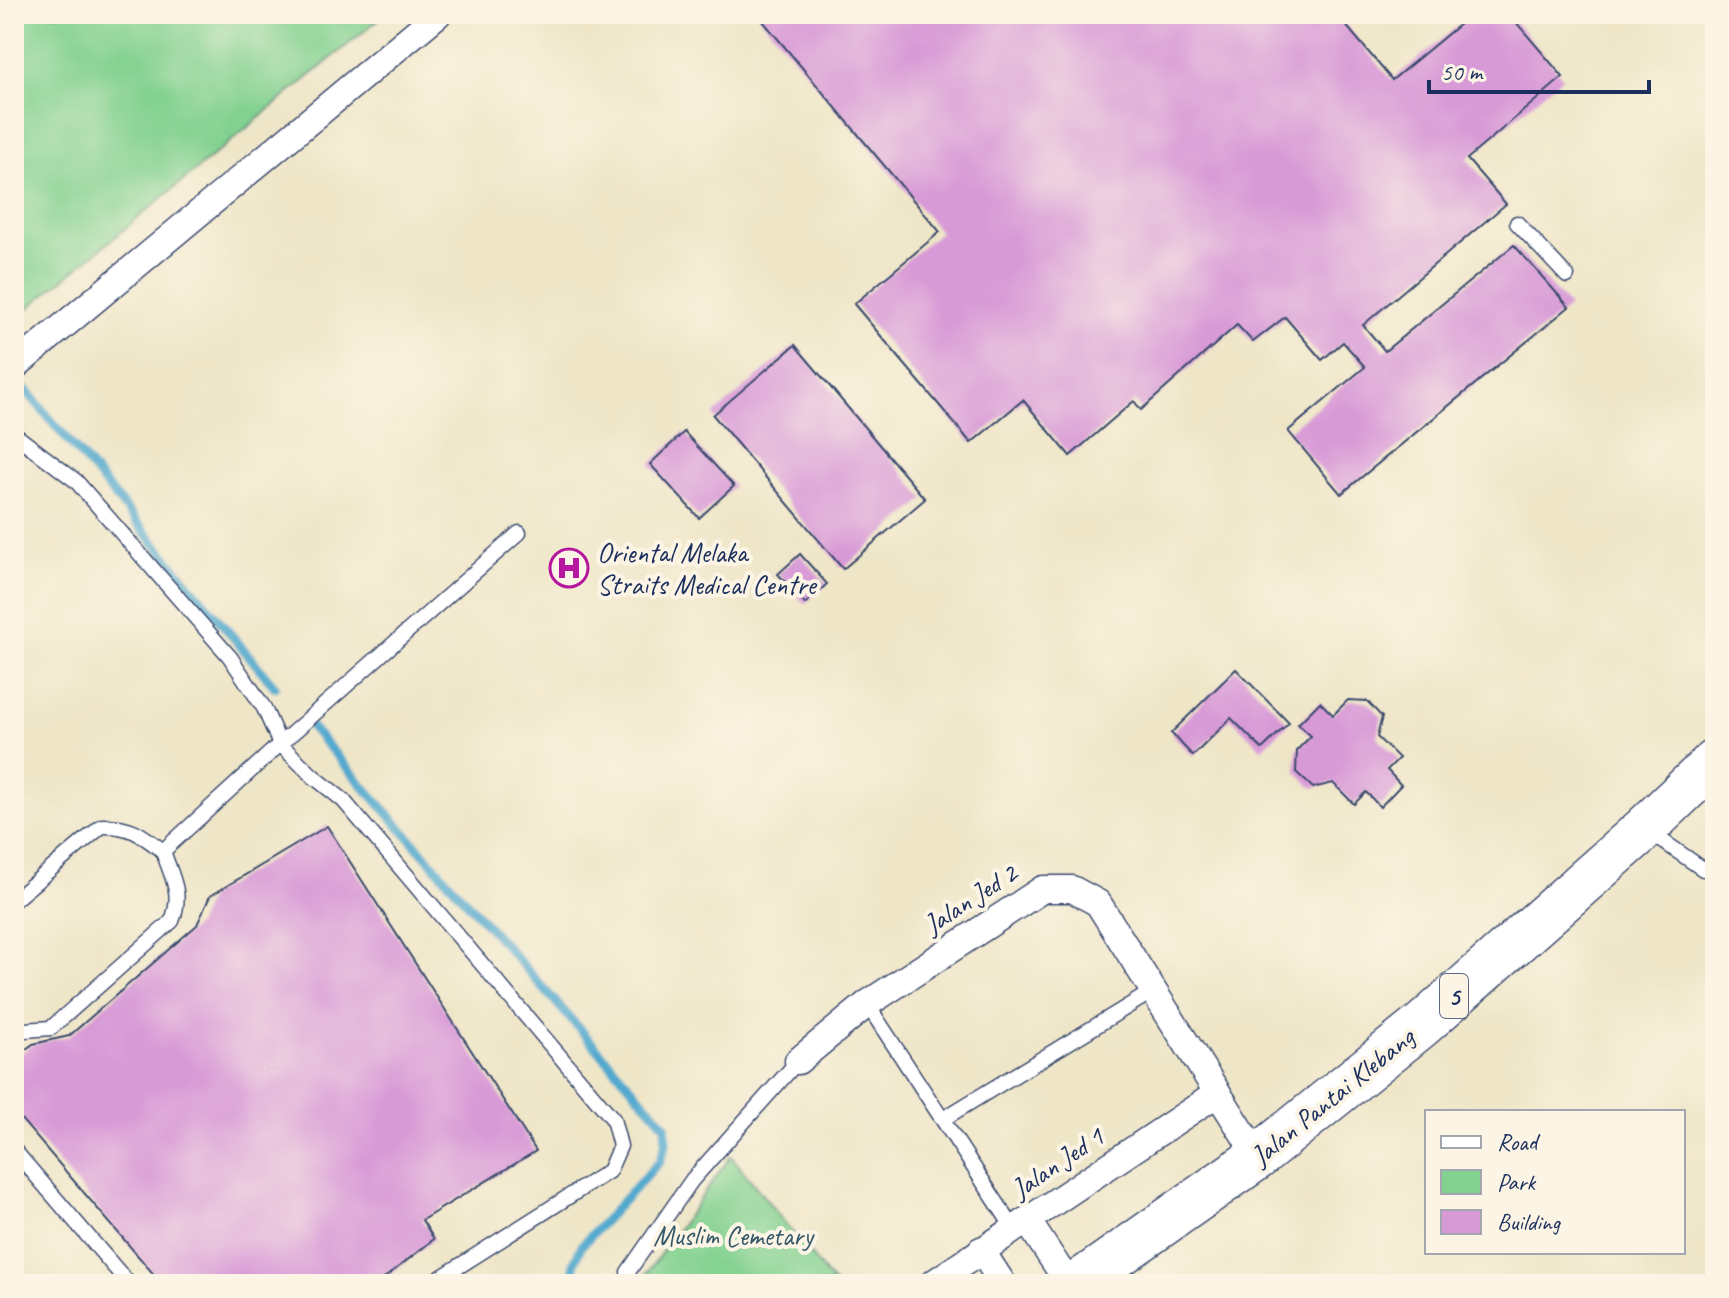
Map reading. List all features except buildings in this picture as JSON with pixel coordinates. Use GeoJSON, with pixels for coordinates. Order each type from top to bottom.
{"type":"FeatureCollection","features":[{"type":"Feature","properties":{"kind":"highway","name":"Jalan Pantai Klebang"},"geometry":{"type":"LineString","coordinates":[[1077,1284],[1258,1157],[1422,1025],[1645,828],[1715,761]]}},
{"type":"Feature","properties":{"kind":"street"},"geometry":{"type":"LineString","coordinates":[[14,367],[438,14]]}},
{"type":"Feature","properties":{"kind":"street","name":"Jalan Jed 2"},"geometry":{"type":"LineString","coordinates":[[798,1061],[867,1004],[1043,889],[1072,889],[1098,903],[1258,1157]]}},
{"type":"Feature","properties":{"kind":"street","name":"Jalan Jed 1"},"geometry":{"type":"LineString","coordinates":[[932,1284],[1218,1093]]}},
{"type":"Feature","properties":{"kind":"street"},"geometry":{"type":"LineString","coordinates":[[1020,1225],[1069,1284]]}},
{"type":"Feature","properties":{"kind":"street"},"geometry":{"type":"LineString","coordinates":[[981,1250],[1003,1284]]}},
{"type":"Feature","properties":{"kind":"lane"},"geometry":{"type":"LineString","coordinates":[[1517,223],[1567,276]]}},
{"type":"Feature","properties":{"kind":"lane"},"geometry":{"type":"LineString","coordinates":[[14,434],[76,481],[230,657],[264,708],[280,744],[343,800],[613,1119],[620,1146],[609,1171],[431,1284]]}},
{"type":"Feature","properties":{"kind":"lane"},"geometry":{"type":"LineString","coordinates":[[163,851],[519,533]]}},
{"type":"Feature","properties":{"kind":"lane"},"geometry":{"type":"LineString","coordinates":[[14,900],[102,826],[120,825],[139,833],[163,851],[178,893],[178,906],[172,921],[51,1028],[25,1030],[14,1027]]}},
{"type":"Feature","properties":{"kind":"lane"},"geometry":{"type":"LineString","coordinates":[[1645,828],[1703,869],[1715,867]]}},
{"type":"Feature","properties":{"kind":"lane"},"geometry":{"type":"LineString","coordinates":[[943,1119],[1153,991]]}},
{"type":"Feature","properties":{"kind":"lane"},"geometry":{"type":"LineString","coordinates":[[867,1004],[943,1119],[1020,1225]]}},
{"type":"Feature","properties":{"kind":"lane"},"geometry":{"type":"LineString","coordinates":[[628,1272],[692,1180],[798,1061]]}},
{"type":"Feature","properties":{"kind":"lane"},"geometry":{"type":"LineString","coordinates":[[14,1150],[129,1284]]}},
{"type":"Feature","properties":{"kind":"green space"},"geometry":{"type":"Polygon","coordinates":[[[14,14],[385,14],[14,320],[14,14]]]}},
{"type":"Feature","properties":{"kind":"green space","name":"Muslim Cemetary"},"geometry":{"type":"Polygon","coordinates":[[[731,1156],[834,1284],[639,1284],[731,1156]]]}},
{"type":"Feature","properties":{"kind":"waterway"},"geometry":{"type":"LineString","coordinates":[[25,389],[275,687]]}},
{"type":"Feature","properties":{"kind":"waterway"},"geometry":{"type":"LineString","coordinates":[[311,727],[665,1125],[666,1143],[660,1161],[582,1245],[574,1263],[574,1284]]}},
{"type":"Feature","properties":{"kind":"place","name":"Oriental Melaka Straits Medical Centre"},"geometry":{"type":"Point","coordinates":[569,568]}}]}
